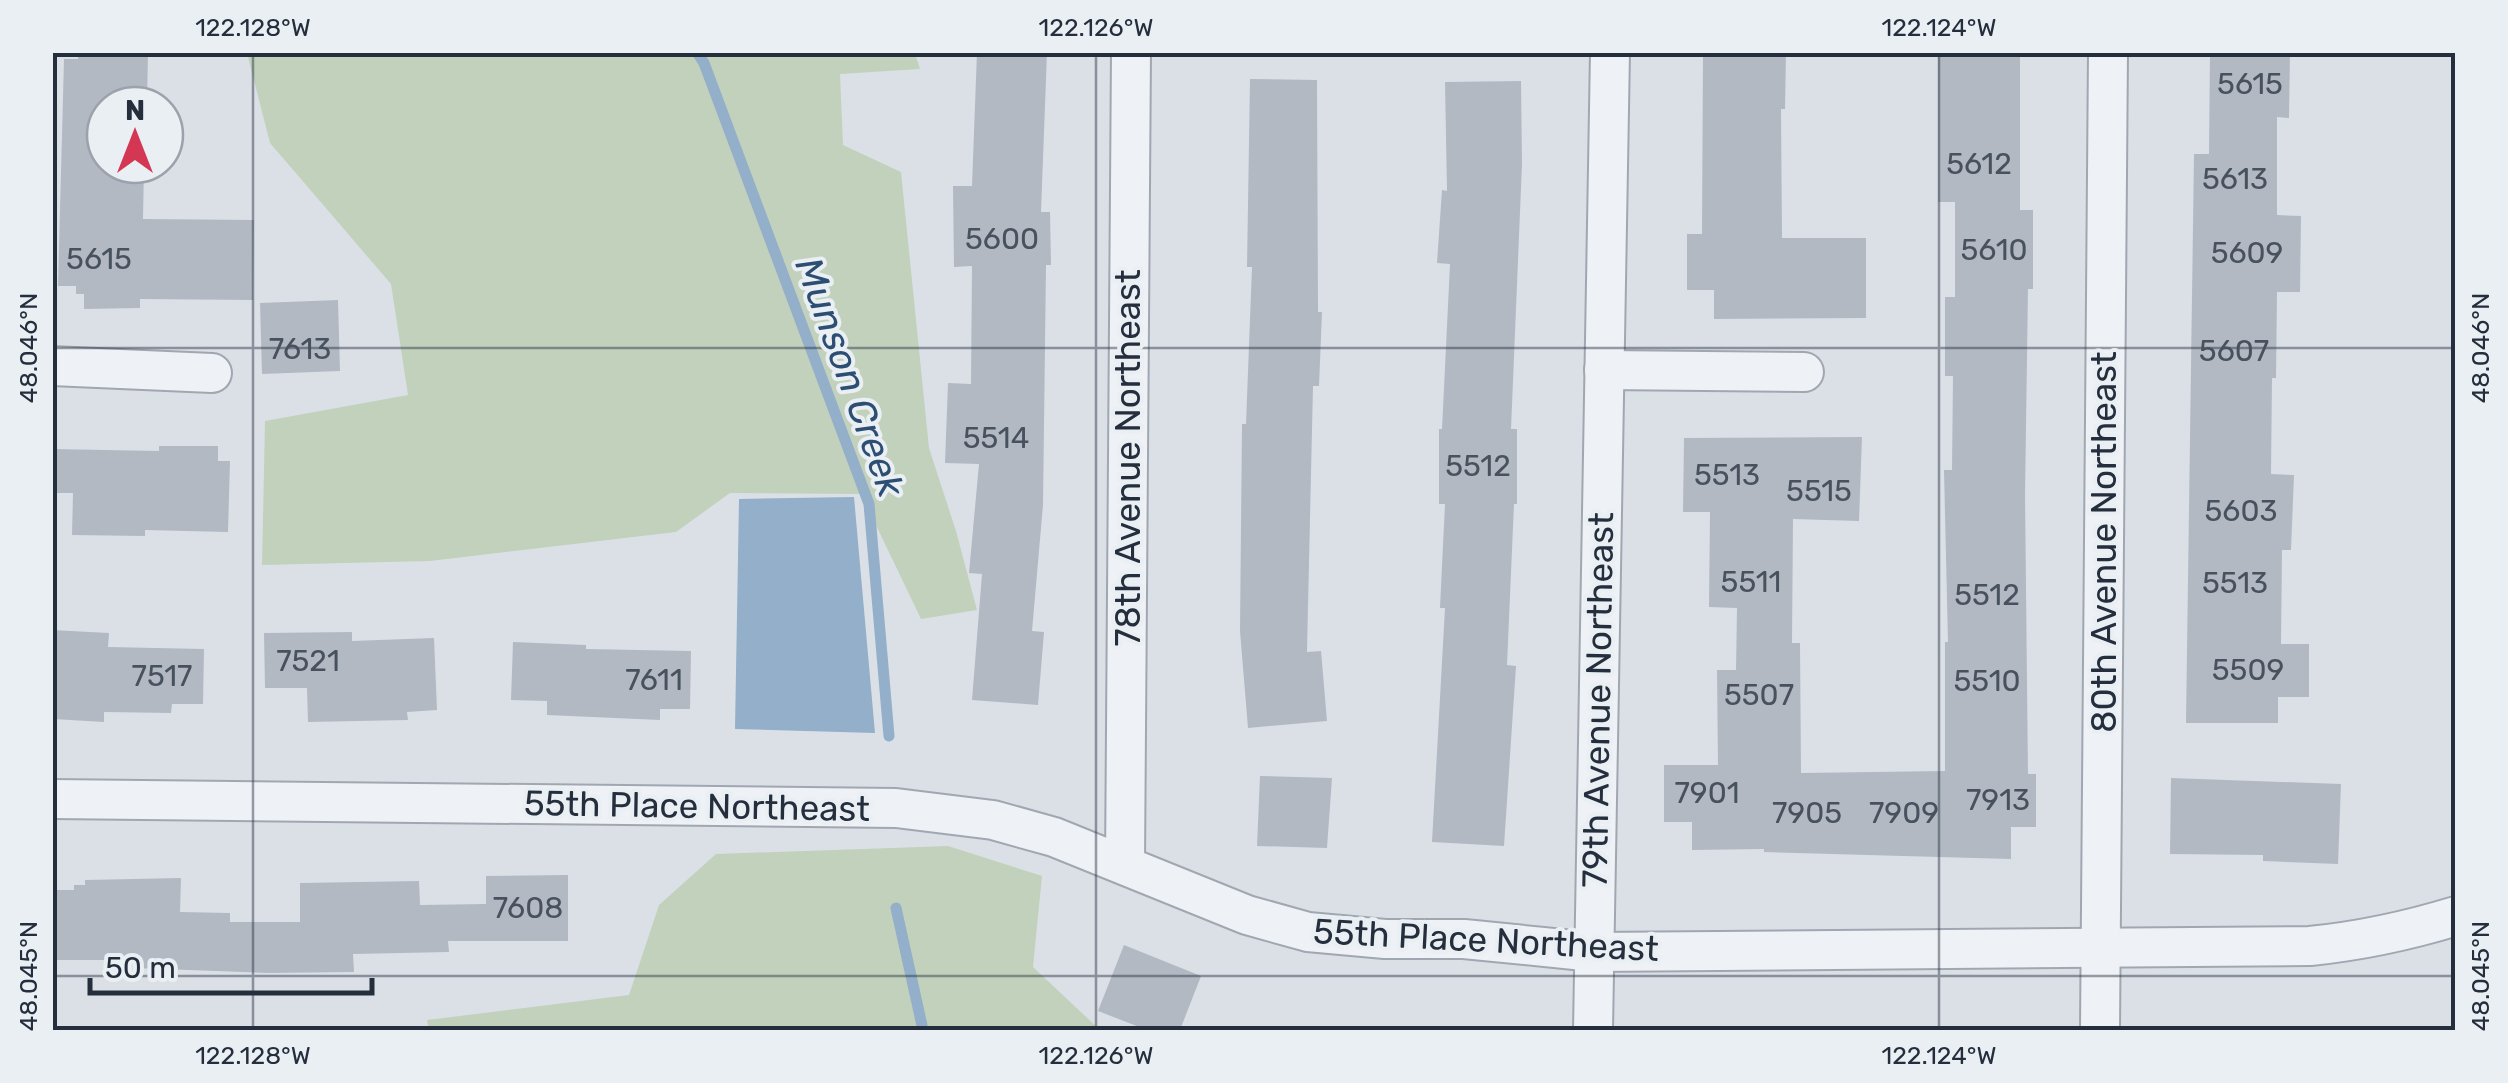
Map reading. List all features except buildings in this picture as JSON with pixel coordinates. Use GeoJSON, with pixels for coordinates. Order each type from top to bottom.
{"type":"FeatureCollection","features":[{"type":"Feature","properties":{"kind":"street","name":"78th Avenue Northeast"},"geometry":{"type":"LineString","coordinates":[[1124,864],[1131,52]]}},
{"type":"Feature","properties":{"kind":"street","name":"79th Avenue Northeast"},"geometry":{"type":"LineString","coordinates":[[1593,1030],[1610,52]]}},
{"type":"Feature","properties":{"kind":"street","name":"80th Avenue Northeast"},"geometry":{"type":"LineString","coordinates":[[2100,1030],[2108,52]]}},
{"type":"Feature","properties":{"kind":"street"},"geometry":{"type":"LineString","coordinates":[[52,366],[212,373]]}},
{"type":"Feature","properties":{"kind":"street"},"geometry":{"type":"LineString","coordinates":[[1604,370],[1804,372]]}},
{"type":"Feature","properties":{"kind":"street","name":"55th Place Northeast"},"geometry":{"type":"LineString","coordinates":[[52,799],[896,808],[994,820],[1054,838],[1247,915],[1308,932],[1385,939],[1464,939],[1594,952],[2310,946],[2412,930],[2456,916]]}},
{"type":"Feature","properties":{"kind":"green space"},"geometry":{"type":"Polygon","coordinates":[[[247,53],[915,53],[920,69],[840,74],[843,145],[901,172],[929,448],[977,610],[921,619],[861,494],[730,493],[676,532],[430,561],[262,565],[265,421],[408,395],[391,284],[270,143],[247,53]]]}},
{"type":"Feature","properties":{"kind":"green space"},"geometry":{"type":"Polygon","coordinates":[[[948,846],[1042,876],[1033,967],[1100,1030],[429,1030],[427,1020],[629,995],[659,905],[716,854],[948,846]]]}},
{"type":"Feature","properties":{"kind":"water"},"geometry":{"type":"Polygon","coordinates":[[[854,497],[875,733],[735,729],[739,499],[854,497]]]}},
{"type":"Feature","properties":{"kind":"waterway","name":"Munson Creek"},"geometry":{"type":"LineString","coordinates":[[697,52],[869,504],[889,736]]}},
{"type":"Feature","properties":{"kind":"waterway","name":"Munson Creek"},"geometry":{"type":"LineString","coordinates":[[896,908],[923,1030]]}}]}
